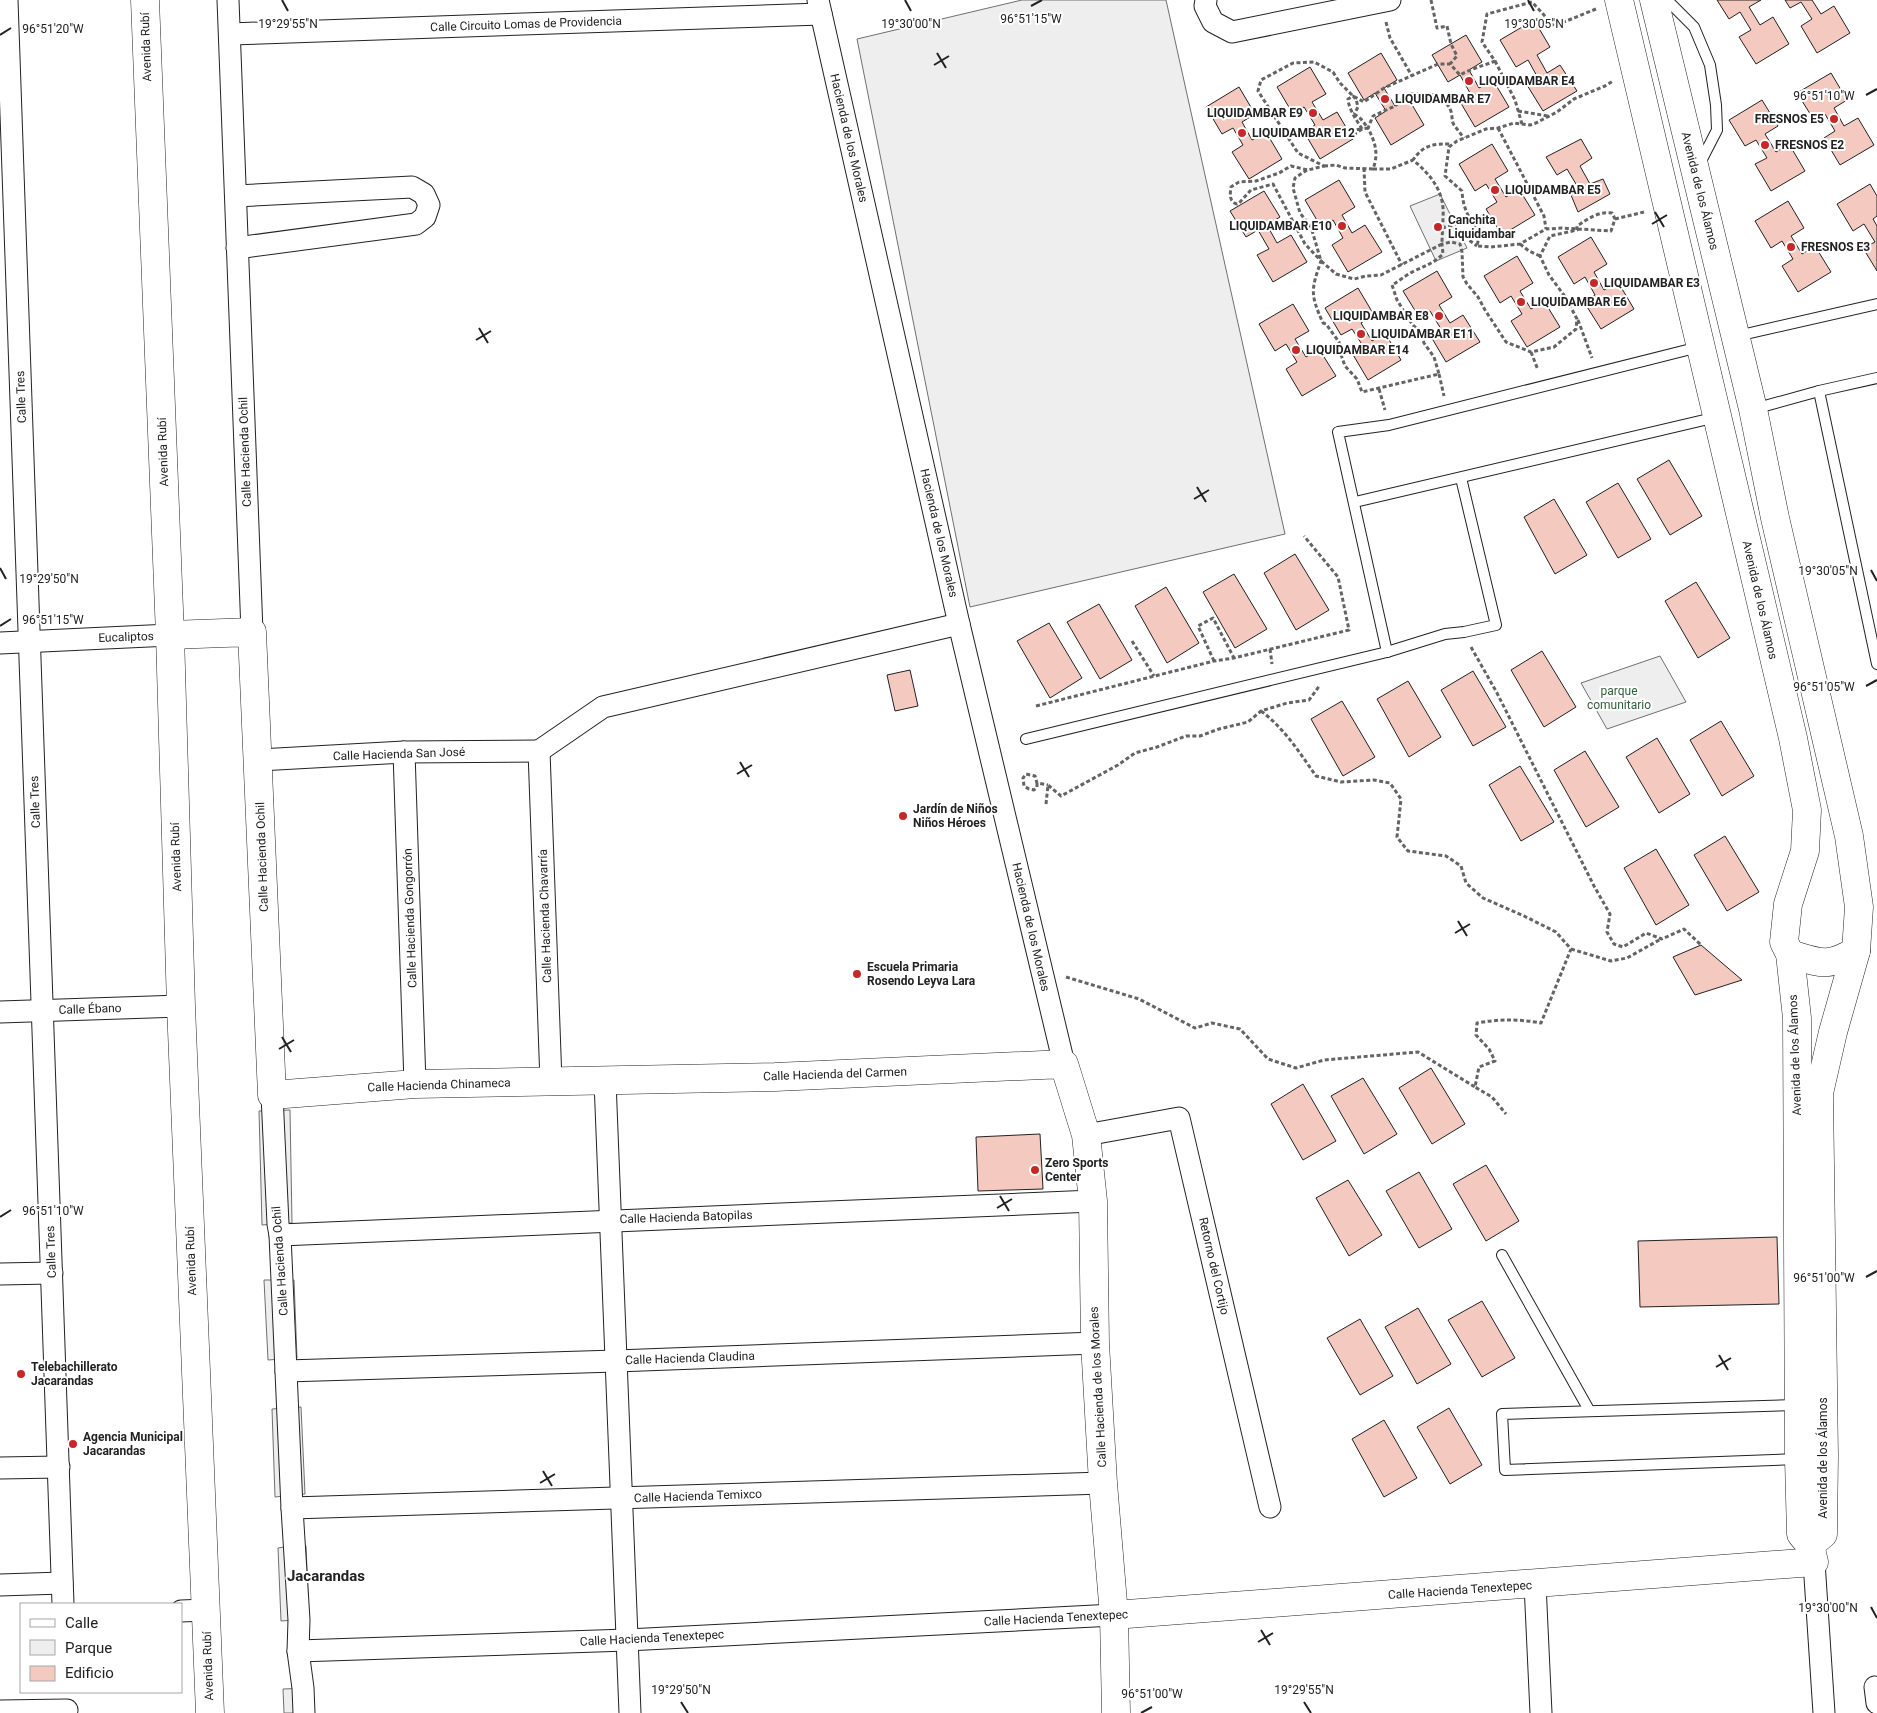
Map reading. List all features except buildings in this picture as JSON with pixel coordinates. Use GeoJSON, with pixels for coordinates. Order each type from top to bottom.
{"type":"FeatureCollection","features":[{"type":"Feature","properties":{"kind":"street","name":"Calle Tres"},"geometry":{"type":"LineString","coordinates":[[8,0],[8,262],[30,641],[63,1594]]}},
{"type":"Feature","properties":{"kind":"street","name":"Avenida Rubí"},"geometry":{"type":"LineString","coordinates":[[144,0],[170,635],[181,1006],[193,1610],[210,1713]]}},
{"type":"Feature","properties":{"kind":"street","name":"Calle Hacienda Ochil"},"geometry":{"type":"LineString","coordinates":[[228,0],[272,1095],[299,1620],[298,1651],[304,1713]]}},
{"type":"Feature","properties":{"kind":"street"},"geometry":{"type":"LineString","coordinates":[[1206,0],[1204,6],[1213,22],[1232,32],[1390,0]]}},
{"type":"Feature","properties":{"kind":"street","name":"Avenida de los Álamos"},"geometry":{"type":"LineString","coordinates":[[1654,0],[1753,409],[1777,528],[1849,836],[1859,908],[1856,951],[1833,1032],[1819,1093],[1811,1457]]}},
{"type":"Feature","properties":{"kind":"street","name":"Avenida de los Álamos"},"geometry":{"type":"LineString","coordinates":[[1609,4],[1636,72],[1699,347],[1718,417],[1793,738],[1807,810],[1805,851],[1788,904],[1784,942],[1790,954],[1797,1018],[1797,1405],[1811,1457],[1823,1534],[1812,1554]]}},
{"type":"Feature","properties":{"kind":"street","name":"Calle Circuito Lomas de Providencia"},"geometry":{"type":"LineString","coordinates":[[230,34],[819,7]]}},
{"type":"Feature","properties":{"kind":"street","name":"Hacienda de los Morales"},"geometry":{"type":"LineString","coordinates":[[819,7],[960,624],[1064,1064]]}},
{"type":"Feature","properties":{"kind":"street"},"geometry":{"type":"LineString","coordinates":[[236,196],[412,187],[424,194],[429,206],[425,216],[416,224],[237,248]]}},
{"type":"Feature","properties":{"kind":"street"},"geometry":{"type":"LineString","coordinates":[[539,751],[603,707],[960,624]]}},
{"type":"Feature","properties":{"kind":"street","name":"Eucaliptos"},"geometry":{"type":"LineString","coordinates":[[0,643],[252,632]]}},
{"type":"Feature","properties":{"kind":"street","name":"Calle Hacienda San José"},"geometry":{"type":"LineString","coordinates":[[259,760],[404,752],[539,751]]}},
{"type":"Feature","properties":{"kind":"street","name":"Calle Hacienda Chavarría"},"geometry":{"type":"LineString","coordinates":[[539,751],[550,1082]]}},
{"type":"Feature","properties":{"kind":"street","name":"Calle Hacienda Gongorrón"},"geometry":{"type":"LineString","coordinates":[[404,752],[415,1084]]}},
{"type":"Feature","properties":{"kind":"street"},"geometry":{"type":"LineString","coordinates":[[1790,954],[1827,964],[1842,959],[1856,951]]}},
{"type":"Feature","properties":{"kind":"street","name":"Calle Ébano"},"geometry":{"type":"LineString","coordinates":[[0,1012],[181,1006]]}},
{"type":"Feature","properties":{"kind":"street","name":"Calle Hacienda del Carmen"},"geometry":{"type":"LineString","coordinates":[[605,1082],[776,1077],[1064,1064]]}},
{"type":"Feature","properties":{"kind":"street","name":"Calle Hacienda de los Morales"},"geometry":{"type":"LineString","coordinates":[[1064,1064],[1086,1135],[1093,1201],[1095,1343],[1103,1483],[1114,1615],[1116,1713]]}},
{"type":"Feature","properties":{"kind":"street"},"geometry":{"type":"LineString","coordinates":[[605,1082],[630,1713]]}},
{"type":"Feature","properties":{"kind":"street","name":"Calle Hacienda Chinameca"},"geometry":{"type":"LineString","coordinates":[[272,1095],[415,1084],[605,1082]]}},
{"type":"Feature","properties":{"kind":"street","name":"Retorno del Cortijo"},"geometry":{"type":"LineString","coordinates":[[1086,1135],[1179,1118],[1270,1507]]}},
{"type":"Feature","properties":{"kind":"street","name":"Calle Hacienda Batopilas"},"geometry":{"type":"LineString","coordinates":[[280,1235],[1093,1201]]}},
{"type":"Feature","properties":{"kind":"street"},"geometry":{"type":"LineString","coordinates":[[0,1274],[52,1274]]}},
{"type":"Feature","properties":{"kind":"street","name":"Calle Hacienda Claudina"},"geometry":{"type":"LineString","coordinates":[[286,1370],[616,1361],[1095,1343]]}},
{"type":"Feature","properties":{"kind":"street"},"geometry":{"type":"LineString","coordinates":[[0,1468],[59,1467]]}},
{"type":"Feature","properties":{"kind":"street","name":"Calle Hacienda Temixco"},"geometry":{"type":"LineString","coordinates":[[292,1508],[1103,1483]]}},
{"type":"Feature","properties":{"kind":"street"},"geometry":{"type":"LineString","coordinates":[[1812,1554],[1819,1713]]}},
{"type":"Feature","properties":{"kind":"street","name":"Calle Hacienda Tenextepec"},"geometry":{"type":"LineString","coordinates":[[298,1651],[627,1640],[1114,1615],[1535,1584],[1812,1554]]}},
{"type":"Feature","properties":{"kind":"street"},"geometry":{"type":"LineString","coordinates":[[1535,1584],[1540,1713]]}},
{"type":"Feature","properties":{"kind":"street"},"geometry":{"type":"LineString","coordinates":[[0,1585],[63,1594]]}},
{"type":"Feature","properties":{"kind":"street"},"geometry":{"type":"LineString","coordinates":[[0,1711],[67,1705]]}},
{"type":"Feature","properties":{"kind":"lane"},"geometry":{"type":"LineString","coordinates":[[1666,0],[1694,27],[1710,65],[1716,105],[1717,130],[1695,173]]}},
{"type":"Feature","properties":{"kind":"lane"},"geometry":{"type":"LineString","coordinates":[[1736,336],[1877,304]]}},
{"type":"Feature","properties":{"kind":"lane"},"geometry":{"type":"LineString","coordinates":[[1387,652],[1338,432],[1389,425],[1699,347]]}},
{"type":"Feature","properties":{"kind":"lane"},"geometry":{"type":"LineString","coordinates":[[1753,409],[1877,378]]}},
{"type":"Feature","properties":{"kind":"lane"},"geometry":{"type":"LineString","coordinates":[[1819,391],[1877,664]]}},
{"type":"Feature","properties":{"kind":"lane"},"geometry":{"type":"LineString","coordinates":[[1355,502],[1718,417]]}},
{"type":"Feature","properties":{"kind":"lane"},"geometry":{"type":"LineString","coordinates":[[1026,739],[1387,652],[1445,634],[1496,625],[1461,478]]}},
{"type":"Feature","properties":{"kind":"lane"},"geometry":{"type":"LineString","coordinates":[[1502,1255],[1589,1410]]}},
{"type":"Feature","properties":{"kind":"lane"},"geometry":{"type":"LineString","coordinates":[[1797,1405],[1502,1414],[1506,1470],[1811,1457]]}},
{"type":"Feature","properties":{"kind":"path"},"geometry":{"type":"LineString","coordinates":[[1431,0],[1437,28],[1447,26],[1457,56],[1450,64]]}},
{"type":"Feature","properties":{"kind":"path"},"geometry":{"type":"LineString","coordinates":[[1522,124],[1515,100],[1482,42],[1487,14],[1532,2],[1554,26],[1609,4]]}},
{"type":"Feature","properties":{"kind":"path"},"geometry":{"type":"LineString","coordinates":[[1390,38],[1412,76]]}},
{"type":"Feature","properties":{"kind":"path"},"geometry":{"type":"LineString","coordinates":[[1324,166],[1298,153],[1279,127],[1258,91],[1261,80],[1293,63],[1314,62],[1333,72],[1340,83],[1356,99],[1358,107],[1354,114]]}},
{"type":"Feature","properties":{"kind":"path"},"geometry":{"type":"LineString","coordinates":[[1352,96],[1364,102],[1384,88],[1438,64],[1450,64],[1460,75],[1469,70],[1495,62]]}},
{"type":"Feature","properties":{"kind":"path"},"geometry":{"type":"LineString","coordinates":[[1413,160],[1439,189],[1444,215],[1442,228],[1443,254],[1425,268],[1413,272],[1392,285],[1398,300],[1412,324],[1420,332],[1424,343],[1434,357],[1439,374],[1362,392],[1357,379],[1345,366],[1339,342],[1326,324],[1323,323],[1314,303],[1312,287],[1321,261],[1311,227],[1300,213],[1293,188],[1295,178],[1308,170],[1324,166],[1336,165],[1345,168],[1391,169],[1413,160],[1420,150],[1436,144],[1452,144],[1486,129],[1498,128],[1514,123],[1530,125],[1557,112],[1574,99],[1609,84],[1613,81],[1612,75],[1636,72]]}},
{"type":"Feature","properties":{"kind":"path"},"geometry":{"type":"LineString","coordinates":[[1368,128],[1372,116],[1395,106],[1408,94],[1431,94],[1436,95],[1447,104],[1451,110],[1454,125],[1464,138]]}},
{"type":"Feature","properties":{"kind":"path"},"geometry":{"type":"LineString","coordinates":[[1352,96],[1348,99],[1349,106],[1362,129],[1368,128]]}},
{"type":"Feature","properties":{"kind":"path"},"geometry":{"type":"LineString","coordinates":[[1518,111],[1548,116]]}},
{"type":"Feature","properties":{"kind":"path"},"geometry":{"type":"LineString","coordinates":[[1354,114],[1368,128],[1376,149],[1376,161],[1373,168]]}},
{"type":"Feature","properties":{"kind":"path"},"geometry":{"type":"LineString","coordinates":[[1498,128],[1544,216],[1546,229]]}},
{"type":"Feature","properties":{"kind":"path"},"geometry":{"type":"LineString","coordinates":[[1452,144],[1449,147],[1445,176],[1462,191],[1463,203],[1468,218],[1480,232],[1477,246]]}},
{"type":"Feature","properties":{"kind":"path"},"geometry":{"type":"LineString","coordinates":[[1308,170],[1291,166],[1256,181],[1239,182],[1231,187],[1230,198],[1233,203],[1237,204],[1251,190],[1274,184],[1305,244],[1336,274],[1354,279],[1381,275],[1442,244],[1451,242],[1460,244],[1464,277],[1467,284],[1478,296],[1506,342],[1530,352],[1554,347],[1576,329],[1577,319]]}},
{"type":"Feature","properties":{"kind":"path"},"geometry":{"type":"LineString","coordinates":[[1364,168],[1365,192],[1402,265]]}},
{"type":"Feature","properties":{"kind":"path"},"geometry":{"type":"LineString","coordinates":[[1442,228],[1450,226],[1477,246],[1491,247],[1520,244],[1546,229],[1562,228],[1577,230],[1611,231],[1615,219],[1612,213],[1606,212],[1593,215],[1577,226],[1577,230]]}},
{"type":"Feature","properties":{"kind":"path"},"geometry":{"type":"LineString","coordinates":[[1540,256],[1550,236],[1577,230]]}},
{"type":"Feature","properties":{"kind":"path"},"geometry":{"type":"LineString","coordinates":[[1520,244],[1540,256],[1549,276],[1566,298],[1577,319],[1598,373]]}},
{"type":"Feature","properties":{"kind":"path"},"geometry":{"type":"LineString","coordinates":[[1036,706],[1214,661],[1234,658],[1349,630],[1338,577],[1304,536]]}},
{"type":"Feature","properties":{"kind":"path"},"geometry":{"type":"LineString","coordinates":[[1214,661],[1198,626],[1213,618],[1234,658]]}},
{"type":"Feature","properties":{"kind":"path"},"geometry":{"type":"LineString","coordinates":[[1464,632],[1497,692],[1594,886],[1610,914],[1607,932],[1614,944],[1622,947],[1646,933],[1662,939]]}},
{"type":"Feature","properties":{"kind":"path"},"geometry":{"type":"LineString","coordinates":[[1132,641],[1154,676]]}},
{"type":"Feature","properties":{"kind":"path"},"geometry":{"type":"LineString","coordinates":[[1037,783],[1048,785],[1061,796],[1118,765],[1135,753],[1186,736],[1200,736],[1248,722],[1261,711],[1287,703],[1309,700],[1337,663]]}},
{"type":"Feature","properties":{"kind":"path"},"geometry":{"type":"LineString","coordinates":[[1261,711],[1273,720],[1316,776],[1341,782],[1374,780],[1390,783],[1401,799],[1397,837],[1408,851],[1446,856],[1461,866],[1466,883],[1483,898],[1556,932],[1571,949],[1610,961],[1627,958],[1684,929],[1701,945]]}},
{"type":"Feature","properties":{"kind":"path"},"geometry":{"type":"LineString","coordinates":[[1026,774],[1035,776],[1037,783],[1037,787],[1034,790],[1028,789],[1024,786],[1023,778],[1026,774]]}},
{"type":"Feature","properties":{"kind":"path"},"geometry":{"type":"LineString","coordinates":[[1046,804],[1048,785]]}},
{"type":"Feature","properties":{"kind":"path"},"geometry":{"type":"LineString","coordinates":[[1476,1086],[1479,1068],[1495,1061],[1489,1049],[1476,1035],[1477,1023],[1492,1020],[1525,1020],[1541,1024],[1571,949]]}},
{"type":"Feature","properties":{"kind":"path"},"geometry":{"type":"LineString","coordinates":[[1041,969],[1139,999],[1195,1028],[1212,1023],[1240,1030],[1268,1059],[1296,1068],[1324,1060],[1418,1052],[1492,1097],[1506,1114]]}},
{"type":"Feature","properties":{"kind":"green space"},"geometry":{"type":"Polygon","coordinates":[[[1022,0],[1166,0],[1285,534],[970,607],[857,39],[1022,0]]]}},
{"type":"Feature","properties":{"kind":"green space","name":"Canchita Liquidambar"},"geometry":{"type":"Polygon","coordinates":[[[1440,194],[1467,248],[1436,261],[1410,206],[1440,194]]]}},
{"type":"Feature","properties":{"kind":"green space","name":"parque comunitario"},"geometry":{"type":"Polygon","coordinates":[[[1660,656],[1686,702],[1607,729],[1581,683],[1660,656]]]}},
{"type":"Feature","properties":{"kind":"green space"},"geometry":{"type":"Polygon","coordinates":[[[290,1110],[292,1223],[262,1225],[259,1111],[290,1110]]]}},
{"type":"Feature","properties":{"kind":"green space"},"geometry":{"type":"Polygon","coordinates":[[[264,1280],[294,1280],[297,1358],[268,1360],[264,1280]]]}},
{"type":"Feature","properties":{"kind":"green space"},"geometry":{"type":"Polygon","coordinates":[[[301,1407],[305,1494],[275,1497],[272,1409],[301,1407]]]}},
{"type":"Feature","properties":{"kind":"green space"},"geometry":{"type":"Polygon","coordinates":[[[295,1545],[306,1546],[309,1619],[281,1621],[278,1548],[295,1545]]]}},
{"type":"Feature","properties":{"kind":"green space"},"geometry":{"type":"Polygon","coordinates":[[[309,1688],[311,1713],[284,1713],[283,1689],[309,1688]]]}},
{"type":"Feature","properties":{"kind":"place","name":"LIQUIDAMBAR E4"},"geometry":{"type":"Point","coordinates":[1469,81]}},
{"type":"Feature","properties":{"kind":"place","name":"LIQUIDAMBAR E7"},"geometry":{"type":"Point","coordinates":[1385,99]}},
{"type":"Feature","properties":{"kind":"place","name":"LIQUIDAMBAR E9"},"geometry":{"type":"Point","coordinates":[1313,113]}},
{"type":"Feature","properties":{"kind":"place","name":"FRESNOS E5"},"geometry":{"type":"Point","coordinates":[1834,119]}},
{"type":"Feature","properties":{"kind":"place","name":"LIQUIDAMBAR E12"},"geometry":{"type":"Point","coordinates":[1242,133]}},
{"type":"Feature","properties":{"kind":"place","name":"FRESNOS E2"},"geometry":{"type":"Point","coordinates":[1765,145]}},
{"type":"Feature","properties":{"kind":"place","name":"LIQUIDAMBAR E5"},"geometry":{"type":"Point","coordinates":[1495,190]}},
{"type":"Feature","properties":{"kind":"place","name":"LIQUIDAMBAR E10"},"geometry":{"type":"Point","coordinates":[1342,226]}},
{"type":"Feature","properties":{"kind":"place","name":"Canchita Liquidambar"},"geometry":{"type":"Point","coordinates":[1438,227]}},
{"type":"Feature","properties":{"kind":"place","name":"FRESNOS E3"},"geometry":{"type":"Point","coordinates":[1791,247]}},
{"type":"Feature","properties":{"kind":"place","name":"LIQUIDAMBAR E3"},"geometry":{"type":"Point","coordinates":[1594,283]}},
{"type":"Feature","properties":{"kind":"place","name":"LIQUIDAMBAR E6"},"geometry":{"type":"Point","coordinates":[1521,302]}},
{"type":"Feature","properties":{"kind":"place","name":"LIQUIDAMBAR E8"},"geometry":{"type":"Point","coordinates":[1439,316]}},
{"type":"Feature","properties":{"kind":"place","name":"LIQUIDAMBAR E11"},"geometry":{"type":"Point","coordinates":[1361,334]}},
{"type":"Feature","properties":{"kind":"place","name":"LIQUIDAMBAR E14"},"geometry":{"type":"Point","coordinates":[1296,350]}},
{"type":"Feature","properties":{"kind":"place","name":"Jardín de Niños Niños Héroes"},"geometry":{"type":"Point","coordinates":[903,816]}},
{"type":"Feature","properties":{"kind":"place","name":"Escuela Primaria Rosendo Leyva Lara"},"geometry":{"type":"Point","coordinates":[857,974]}},
{"type":"Feature","properties":{"kind":"place","name":"Zero Sports Center"},"geometry":{"type":"Point","coordinates":[1035,1170]}},
{"type":"Feature","properties":{"kind":"place","name":"Telebachillerato Jacarandas"},"geometry":{"type":"Point","coordinates":[21,1374]}},
{"type":"Feature","properties":{"kind":"place","name":"Agencia Municipal Jacarandas"},"geometry":{"type":"Point","coordinates":[73,1444]}},
{"type":"Feature","properties":{"kind":"district","name":"Jacarandas"},"geometry":{"type":"Point","coordinates":[326,1576]}}]}
